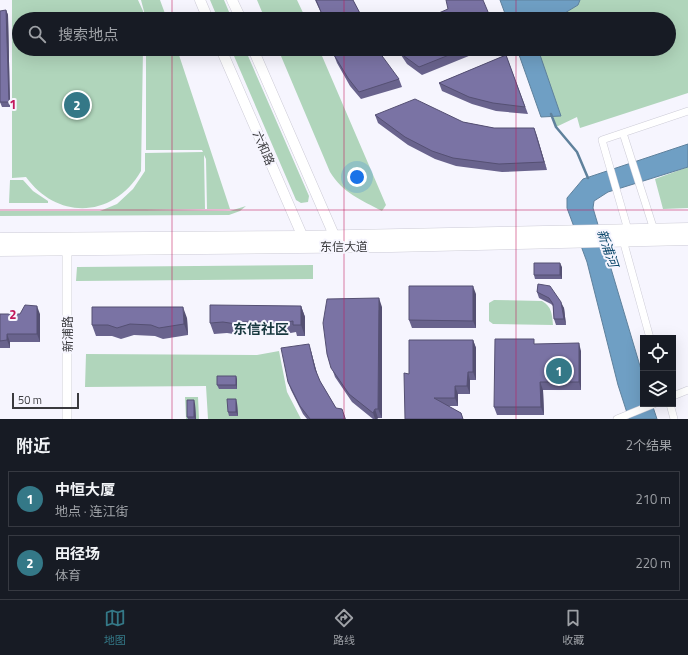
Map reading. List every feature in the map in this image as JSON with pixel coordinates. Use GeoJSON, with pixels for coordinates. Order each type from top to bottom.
{"type":"FeatureCollection","features":[{"type":"Feature","properties":{"kind":"main road"},"geometry":{"type":"LineString","coordinates":[[200,0],[205,12]]}},
{"type":"Feature","properties":{"kind":"main road"},"geometry":{"type":"LineString","coordinates":[[232,0],[237,12]]}},
{"type":"Feature","properties":{"kind":"main road","name":"六和路"},"geometry":{"type":"LineString","coordinates":[[224,56],[305,242]]}},
{"type":"Feature","properties":{"kind":"main road"},"geometry":{"type":"LineString","coordinates":[[257,56],[337,241]]}},
{"type":"Feature","properties":{"kind":"main road","name":"东信大道"},"geometry":{"type":"LineString","coordinates":[[626,235],[654,230],[688,229]]}},
{"type":"Feature","properties":{"kind":"main road","name":"东信大道"},"geometry":{"type":"LineString","coordinates":[[0,250],[337,241],[569,230],[607,236]]}},
{"type":"Feature","properties":{"kind":"main road","name":"东信大道"},"geometry":{"type":"LineString","coordinates":[[337,241],[576,241],[607,236],[626,235],[688,239]]}},
{"type":"Feature","properties":{"kind":"main road","name":"东信大道"},"geometry":{"type":"LineString","coordinates":[[0,239],[305,242]]}},
{"type":"Feature","properties":{"kind":"street"},"geometry":{"type":"LineString","coordinates":[[649,335],[616,191],[602,140],[688,112]]}},
{"type":"Feature","properties":{"kind":"street"},"geometry":{"type":"LineString","coordinates":[[623,133],[654,230]]}},
{"type":"Feature","properties":{"kind":"street","name":"新浦路"},"geometry":{"type":"LineString","coordinates":[[67,249],[67,419]]}},
{"type":"Feature","properties":{"kind":"street"},"geometry":{"type":"LineString","coordinates":[[676,395],[688,390]]}},
{"type":"Feature","properties":{"kind":"street"},"geometry":{"type":"LineString","coordinates":[[620,418],[647,407]]}},
{"type":"Feature","properties":{"kind":"street"},"geometry":{"type":"LineString","coordinates":[[671,407],[674,419]]}},
{"type":"Feature","properties":{"kind":"green space"},"geometry":{"type":"Polygon","coordinates":[[[12,0],[138,0],[143,12],[12,12],[12,0]]]}},
{"type":"Feature","properties":{"kind":"green space"},"geometry":{"type":"Polygon","coordinates":[[[141,0],[160,0],[164,12],[144,12],[141,0]]]}},
{"type":"Feature","properties":{"kind":"green space"},"geometry":{"type":"Polygon","coordinates":[[[210,0],[224,0],[229,12],[215,12],[210,0]]]}},
{"type":"Feature","properties":{"kind":"green space"},"geometry":{"type":"Polygon","coordinates":[[[257,0],[297,0],[303,12],[262,12],[257,0]]]}},
{"type":"Feature","properties":{"kind":"green space"},"geometry":{"type":"Polygon","coordinates":[[[580,0],[688,0],[688,93],[580,128],[577,117],[556,127],[539,56],[676,56],[676,12],[566,12],[578,5],[580,0]]]}},
{"type":"Feature","properties":{"kind":"green space"},"geometry":{"type":"Polygon","coordinates":[[[12,56],[143,56],[141,171],[130,187],[116,198],[101,205],[85,208],[69,207],[54,201],[39,191],[26,177],[12,178],[12,56]]]}},
{"type":"Feature","properties":{"kind":"green space"},"geometry":{"type":"Polygon","coordinates":[[[146,56],[179,56],[230,209],[207,209],[206,159],[204,155],[205,209],[145,210],[230,211],[246,206],[240,211],[229,215],[0,216],[0,211],[100,211],[117,204],[133,189],[145,171],[145,153],[203,152],[202,150],[146,150],[146,56]]]}},
{"type":"Feature","properties":{"kind":"green space"},"geometry":{"type":"Polygon","coordinates":[[[234,56],[248,56],[309,196],[308,202],[301,203],[296,200],[234,56]]]}},
{"type":"Feature","properties":{"kind":"green space"},"geometry":{"type":"Polygon","coordinates":[[[281,56],[322,56],[386,205],[382,211],[347,191],[330,172],[281,56]]]}},
{"type":"Feature","properties":{"kind":"green space"},"geometry":{"type":"Polygon","coordinates":[[[688,167],[688,208],[663,209],[655,179],[688,167]]]}},
{"type":"Feature","properties":{"kind":"green space"},"geometry":{"type":"Polygon","coordinates":[[[10,180],[23,180],[33,191],[48,201],[48,203],[9,203],[10,180]]]}},
{"type":"Feature","properties":{"kind":"green space"},"geometry":{"type":"Polygon","coordinates":[[[313,265],[313,279],[76,281],[77,267],[313,265]]]}},
{"type":"Feature","properties":{"kind":"green space"},"geometry":{"type":"Polygon","coordinates":[[[494,300],[542,301],[550,308],[553,325],[493,324],[489,321],[489,303],[494,300]]]}},
{"type":"Feature","properties":{"kind":"green space"},"geometry":{"type":"Polygon","coordinates":[[[279,351],[287,392],[301,419],[208,419],[206,386],[85,387],[86,354],[257,355],[279,351]]]}},
{"type":"Feature","properties":{"kind":"green space"},"geometry":{"type":"Polygon","coordinates":[[[185,397],[198,397],[199,419],[186,419],[185,397]]]}},
{"type":"Feature","properties":{"kind":"water"},"geometry":{"type":"Polygon","coordinates":[[[500,0],[580,0],[578,5],[566,12],[504,12],[500,0]]]}},
{"type":"Feature","properties":{"kind":"water"},"geometry":{"type":"Polygon","coordinates":[[[519,56],[540,56],[561,116],[541,117],[519,56]]]}},
{"type":"Feature","properties":{"kind":"water"},"geometry":{"type":"Polygon","coordinates":[[[688,144],[688,167],[608,192],[594,201],[593,208],[640,366],[640,407],[653,407],[657,419],[629,419],[618,385],[587,262],[567,208],[567,198],[583,179],[688,144]]]}},
{"type":"Feature","properties":{"kind":"building"},"geometry":{"type":"Polygon","coordinates":[[[316,0],[353,0],[359,12],[321,12],[316,0]]]}},
{"type":"Feature","properties":{"kind":"building"},"geometry":{"type":"Polygon","coordinates":[[[446,0],[483,0],[488,12],[441,12],[448,9],[446,0]]]}},
{"type":"Feature","properties":{"kind":"building"},"geometry":{"type":"Polygon","coordinates":[[[6,10],[9,102],[0,102],[0,11],[6,10]]]}},
{"type":"Feature","properties":{"kind":"building"},"geometry":{"type":"Polygon","coordinates":[[[335,56],[382,56],[399,79],[359,92],[348,78],[335,56]]]}},
{"type":"Feature","properties":{"kind":"building"},"geometry":{"type":"Polygon","coordinates":[[[404,56],[446,56],[419,67],[404,56]]]}},
{"type":"Feature","properties":{"kind":"building"},"geometry":{"type":"Polygon","coordinates":[[[506,56],[525,107],[493,103],[469,97],[439,83],[506,56]]]}},
{"type":"Feature","properties":{"kind":"building"},"geometry":{"type":"Polygon","coordinates":[[[415,99],[463,122],[494,128],[534,128],[544,162],[499,164],[453,158],[432,151],[405,137],[375,115],[415,99]]]}},
{"type":"Feature","properties":{"kind":"building"},"geometry":{"type":"Polygon","coordinates":[[[534,263],[560,263],[560,275],[534,275],[534,263]]]}},
{"type":"Feature","properties":{"kind":"building"},"geometry":{"type":"Polygon","coordinates":[[[538,284],[550,286],[561,302],[564,319],[554,319],[553,304],[549,298],[537,292],[538,284]]]}},
{"type":"Feature","properties":{"kind":"building"},"geometry":{"type":"Polygon","coordinates":[[[409,286],[473,286],[473,321],[409,320],[409,286]]]}},
{"type":"Feature","properties":{"kind":"building"},"geometry":{"type":"Polygon","coordinates":[[[379,298],[378,409],[375,409],[373,413],[349,394],[331,368],[327,354],[323,323],[327,299],[379,298]]]}},
{"type":"Feature","properties":{"kind":"building"},"geometry":{"type":"Polygon","coordinates":[[[25,305],[37,306],[37,334],[7,334],[7,340],[0,341],[0,314],[20,314],[25,305]]]}},
{"type":"Feature","properties":{"kind":"building"},"geometry":{"type":"Polygon","coordinates":[[[210,305],[301,306],[301,325],[293,325],[293,321],[276,324],[266,322],[243,322],[236,324],[223,322],[210,323],[210,305]]]}},
{"type":"Feature","properties":{"kind":"building"},"geometry":{"type":"Polygon","coordinates":[[[92,307],[183,307],[184,324],[159,328],[151,325],[130,324],[117,328],[108,325],[92,325],[92,307]]]}},
{"type":"Feature","properties":{"kind":"building"},"geometry":{"type":"Polygon","coordinates":[[[495,339],[534,339],[534,344],[579,343],[579,382],[540,382],[541,407],[494,407],[495,339]]]}},
{"type":"Feature","properties":{"kind":"building"},"geometry":{"type":"Polygon","coordinates":[[[409,340],[473,340],[473,372],[468,372],[467,386],[455,386],[455,398],[434,398],[461,413],[463,419],[405,419],[404,373],[409,374],[409,340]]]}},
{"type":"Feature","properties":{"kind":"building"},"geometry":{"type":"Polygon","coordinates":[[[309,344],[315,369],[320,381],[336,408],[342,409],[345,419],[310,419],[300,406],[288,382],[281,348],[309,344]]]}},
{"type":"Feature","properties":{"kind":"building"},"geometry":{"type":"Polygon","coordinates":[[[217,376],[236,376],[236,385],[217,385],[217,376]]]}},
{"type":"Feature","properties":{"kind":"building"},"geometry":{"type":"Polygon","coordinates":[[[227,399],[236,399],[236,412],[228,412],[227,399]]]}},
{"type":"Feature","properties":{"kind":"building"},"geometry":{"type":"Polygon","coordinates":[[[187,400],[194,400],[194,417],[187,417],[187,400]]]}},
{"type":"Feature","properties":{"kind":"waterway"},"geometry":{"type":"LineString","coordinates":[[551,114],[556,127],[577,152],[588,178]]}},
{"type":"Feature","properties":{"kind":"place","name":"田径场"},"geometry":{"type":"Point","coordinates":[77,105]}},
{"type":"Feature","properties":{"kind":"place","name":"中恒大厦"},"geometry":{"type":"Point","coordinates":[559,371]}},
{"type":"Feature","properties":{"kind":"district","name":"东信社区"},"geometry":{"type":"Point","coordinates":[261,328]}},
{"type":"Feature","properties":{"kind":"water label","name":"新浦河"},"geometry":{"type":"Point","coordinates":[608,248]}}]}
